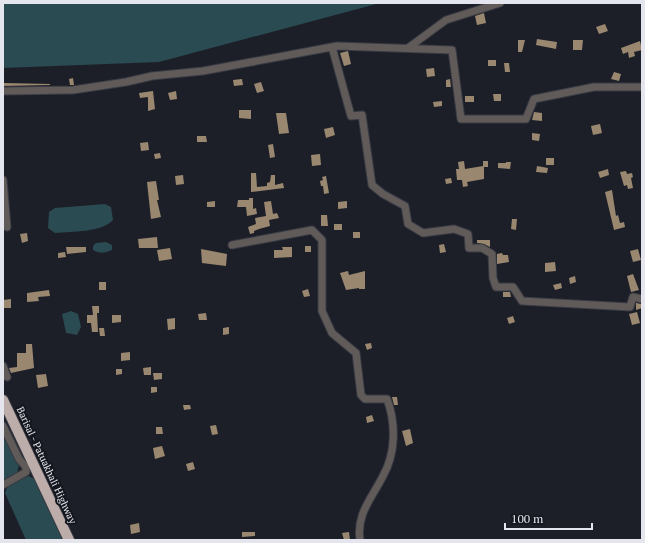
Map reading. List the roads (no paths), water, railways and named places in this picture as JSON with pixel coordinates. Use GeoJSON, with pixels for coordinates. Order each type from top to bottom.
{"type":"FeatureCollection","features":[{"type":"Feature","properties":{"kind":"highway","name":"Barisal - Patuakhali Highway"},"geometry":{"type":"LineString","coordinates":[[3,400],[68,540]]}},
{"type":"Feature","properties":{"kind":"street"},"geometry":{"type":"LineString","coordinates":[[408,48],[446,20],[500,3]]}},
{"type":"Feature","properties":{"kind":"street"},"geometry":{"type":"LineString","coordinates":[[332,47],[350,116],[362,115],[372,185],[383,194],[404,206],[408,224],[423,233],[454,229],[468,234],[469,248],[482,248],[492,254],[493,278],[496,287],[513,287],[522,301],[630,307],[633,297],[642,298]]}},
{"type":"Feature","properties":{"kind":"street"},"geometry":{"type":"LineString","coordinates":[[3,91],[73,90],[126,82],[152,76],[203,71],[332,47],[452,50],[461,119],[526,120],[534,99],[594,87],[642,87]]}},
{"type":"Feature","properties":{"kind":"street"},"geometry":{"type":"LineString","coordinates":[[3,180],[7,227]]}},
{"type":"Feature","properties":{"kind":"street"},"geometry":{"type":"LineString","coordinates":[[232,245],[312,230],[322,240],[322,310],[332,333],[356,353],[361,395],[365,399],[387,399],[393,415],[392,452],[384,474],[368,501],[358,526],[360,540]]}},
{"type":"Feature","properties":{"kind":"street"},"geometry":{"type":"LineString","coordinates":[[3,366],[7,377]]}},
{"type":"Feature","properties":{"kind":"street"},"geometry":{"type":"LineString","coordinates":[[3,426],[19,459],[26,467],[26,472],[3,485]]}}]}
